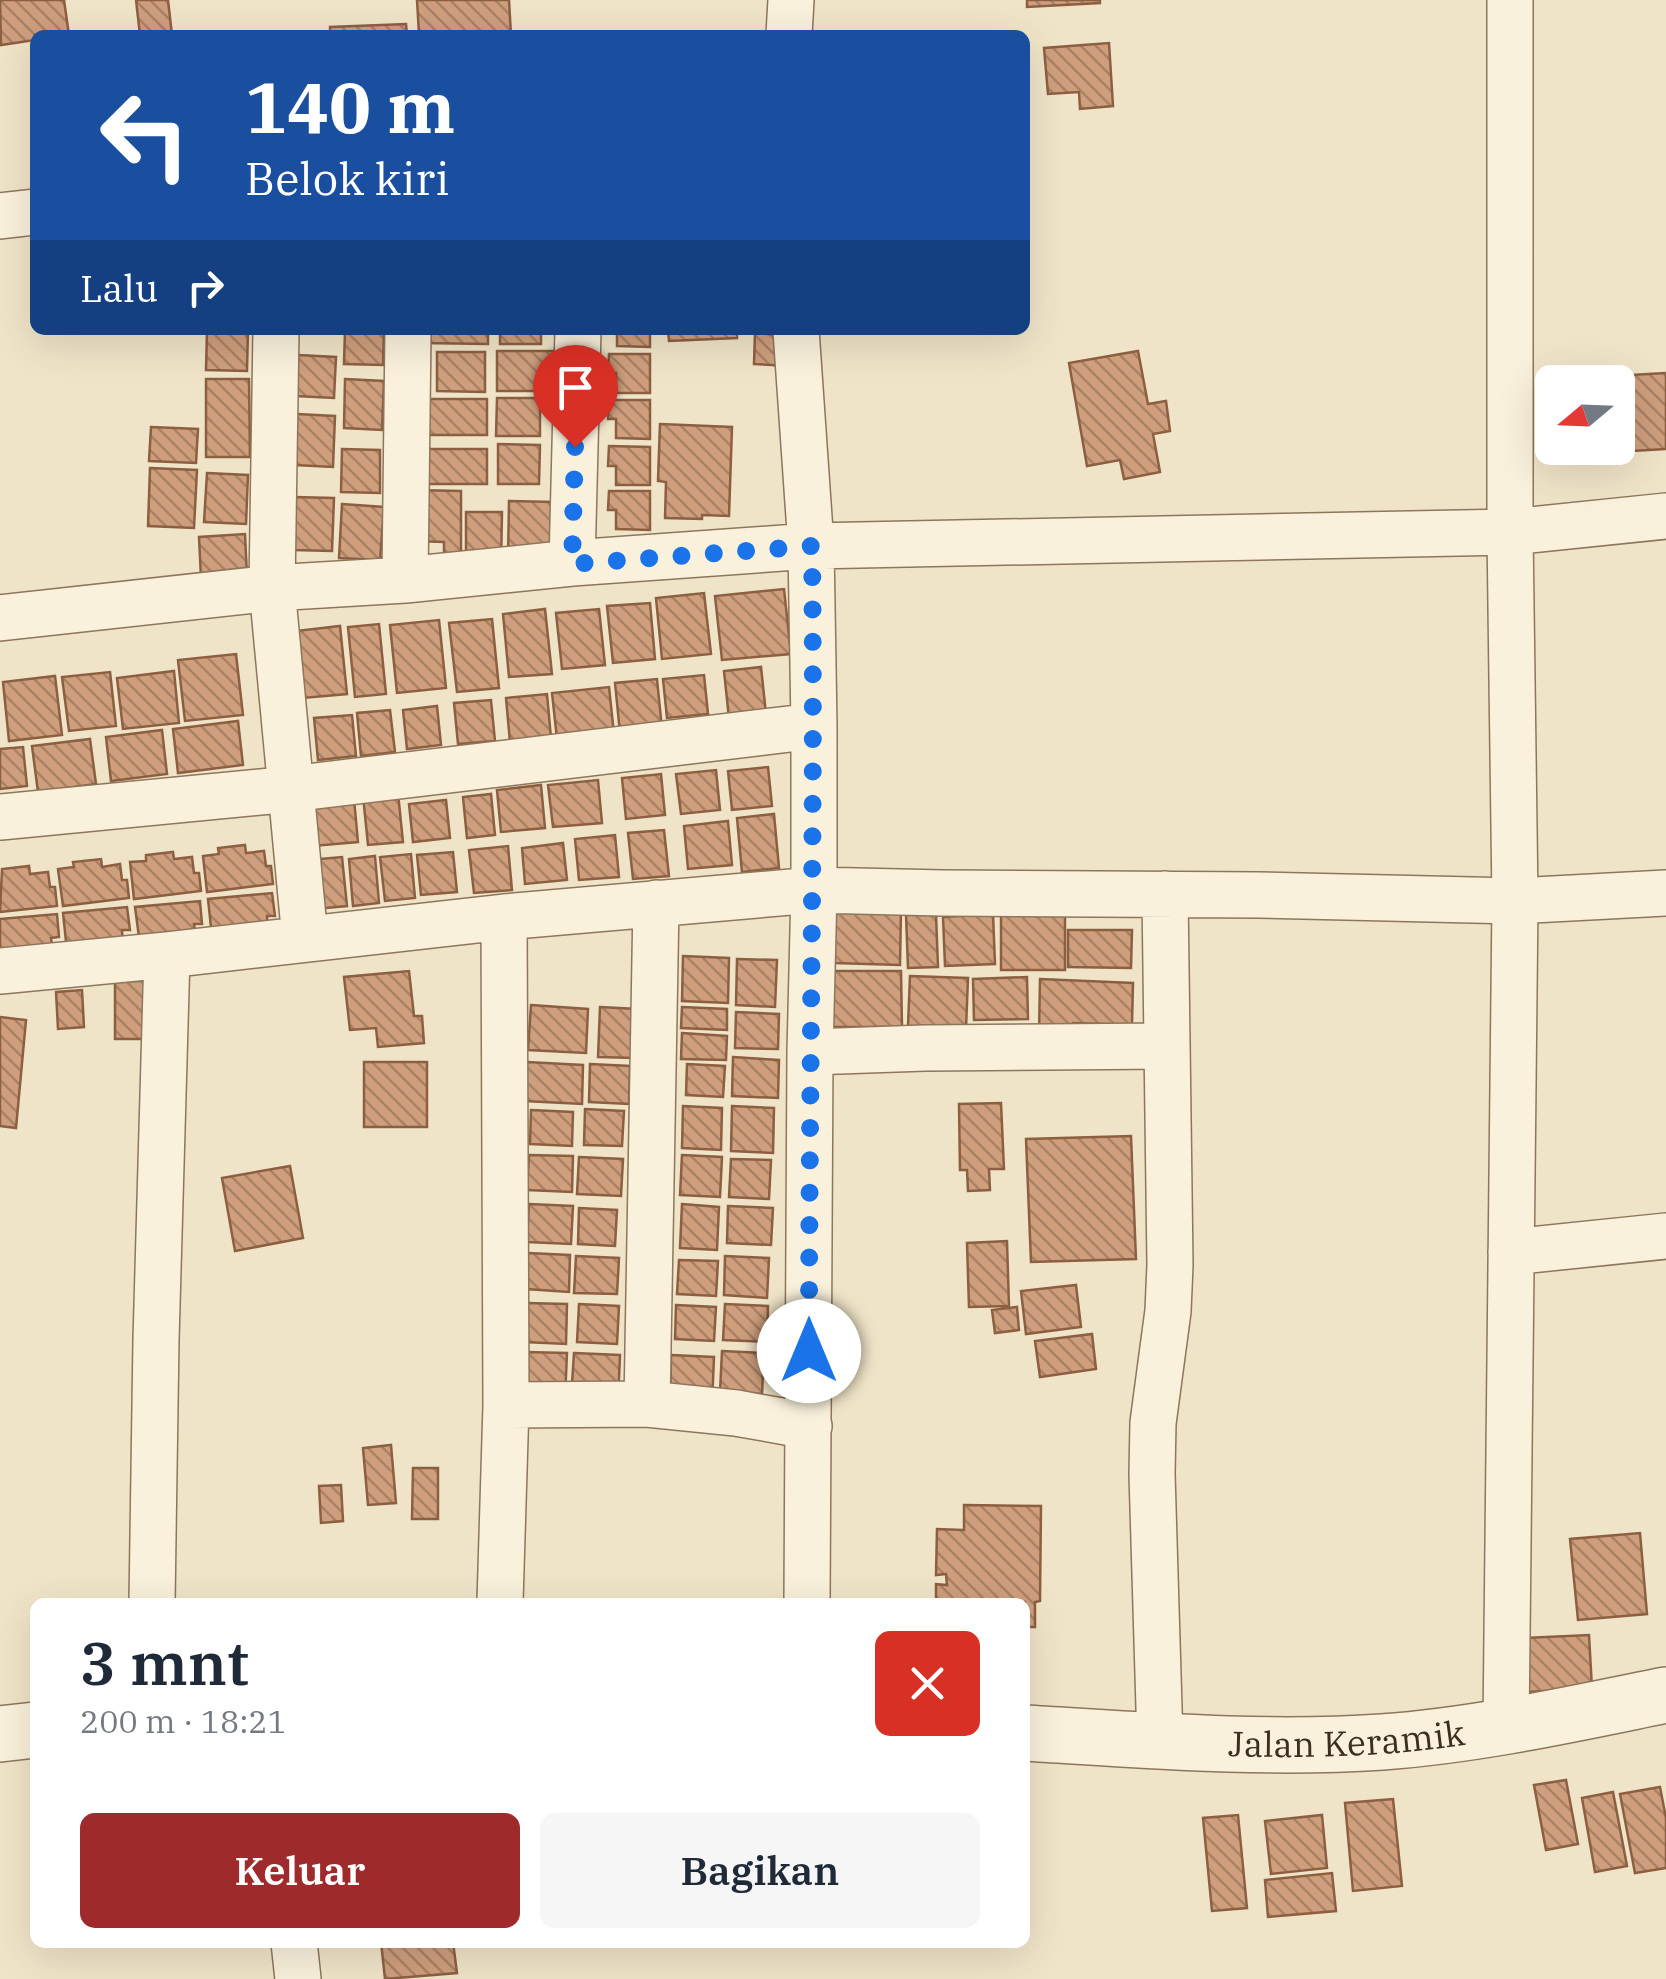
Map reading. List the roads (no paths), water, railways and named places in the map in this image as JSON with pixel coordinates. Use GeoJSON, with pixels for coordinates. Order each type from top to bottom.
{"type":"FeatureCollection","features":[{"type":"Feature","properties":{"kind":"street"},"geometry":{"type":"LineString","coordinates":[[789,30],[791,0]]}},
{"type":"Feature","properties":{"kind":"street"},"geometry":{"type":"LineString","coordinates":[[1506,1728],[1515,901],[1510,0]]}},
{"type":"Feature","properties":{"kind":"street"},"geometry":{"type":"LineString","coordinates":[[0,216],[30,213]]}},
{"type":"Feature","properties":{"kind":"street"},"geometry":{"type":"LineString","coordinates":[[276,335],[272,588],[306,939]]}},
{"type":"Feature","properties":{"kind":"street"},"geometry":{"type":"LineString","coordinates":[[405,580],[408,335]]}},
{"type":"Feature","properties":{"kind":"street"},"geometry":{"type":"LineString","coordinates":[[572,564],[578,335]]}},
{"type":"Feature","properties":{"kind":"street"},"geometry":{"type":"LineString","coordinates":[[796,335],[812,546],[814,726],[807,1598]]}},
{"type":"Feature","properties":{"kind":"street"},"geometry":{"type":"LineString","coordinates":[[0,618],[272,588],[812,546],[1510,532],[1666,516]]}},
{"type":"Feature","properties":{"kind":"street"},"geometry":{"type":"LineString","coordinates":[[0,817],[291,788],[814,726]]}},
{"type":"Feature","properties":{"kind":"street"},"geometry":{"type":"LineString","coordinates":[[0,971],[504,917],[814,890],[1515,901],[1666,893]]}},
{"type":"Feature","properties":{"kind":"street"},"geometry":{"type":"LineString","coordinates":[[1160,1741],[1152,1474],[1153,1423],[1168,1312],[1165,894]]}},
{"type":"Feature","properties":{"kind":"street"},"geometry":{"type":"LineString","coordinates":[[647,1404],[656,903]]}},
{"type":"Feature","properties":{"kind":"street"},"geometry":{"type":"LineString","coordinates":[[500,1598],[506,1405],[504,917]]}},
{"type":"Feature","properties":{"kind":"street"},"geometry":{"type":"LineString","coordinates":[[152,1598],[168,955]]}},
{"type":"Feature","properties":{"kind":"street"},"geometry":{"type":"LineString","coordinates":[[810,1052],[1167,1046]]}},
{"type":"Feature","properties":{"kind":"street"},"geometry":{"type":"LineString","coordinates":[[1511,1252],[1666,1236]]}},
{"type":"Feature","properties":{"kind":"street"},"geometry":{"type":"LineString","coordinates":[[506,1405],[647,1404],[809,1426]]}},
{"type":"Feature","properties":{"kind":"street","name":"Jalan Keramik"},"geometry":{"type":"LineString","coordinates":[[1030,1733],[1311,1745],[1384,1742],[1506,1728],[1666,1695]]}},
{"type":"Feature","properties":{"kind":"street"},"geometry":{"type":"LineString","coordinates":[[0,1734],[30,1731]]}},
{"type":"Feature","properties":{"kind":"street"},"geometry":{"type":"LineString","coordinates":[[295,1948],[298,1979]]}}]}
